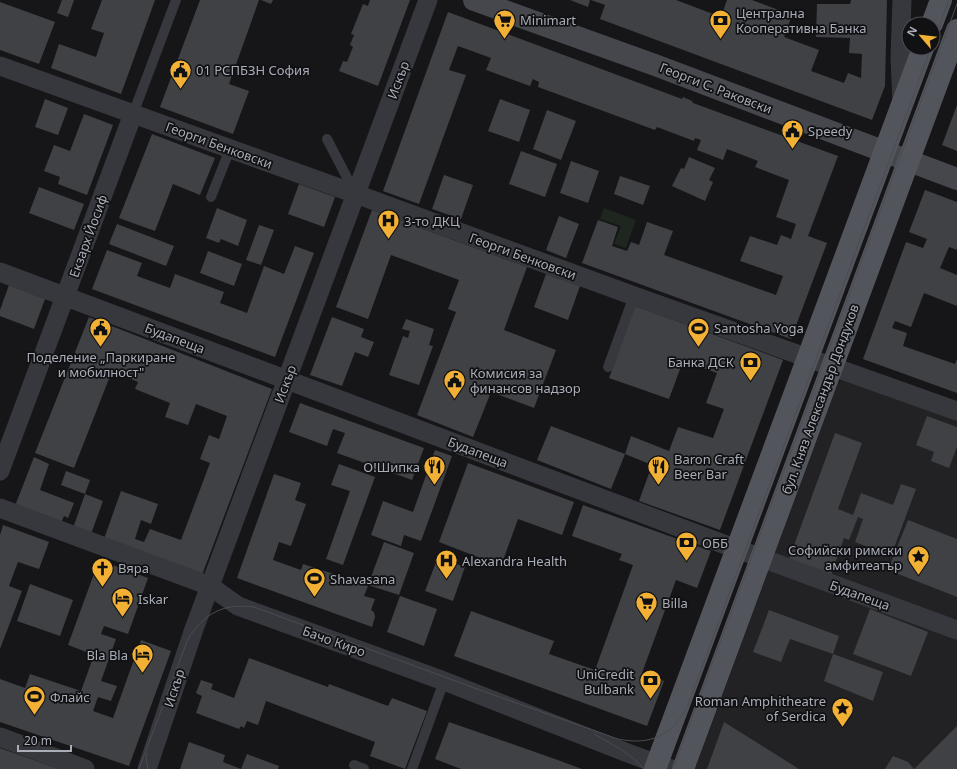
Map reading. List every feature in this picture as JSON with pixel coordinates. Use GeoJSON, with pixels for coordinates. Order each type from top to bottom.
{"type":"FeatureCollection","features":[{"type":"Feature","properties":{"kind":"main road"},"geometry":{"type":"LineString","coordinates":[[935,16],[940,0]]}},
{"type":"Feature","properties":{"kind":"main road","name":"бул. Княз Александър Дондуков"},"geometry":{"type":"LineString","coordinates":[[683,769],[957,30]]}},
{"type":"Feature","properties":{"kind":"main road","name":"бул. Княз Александър Дондуков"},"geometry":{"type":"LineString","coordinates":[[661,767],[737,549],[920,56]]}},
{"type":"Feature","properties":{"kind":"street","name":"Искър"},"geometry":{"type":"LineString","coordinates":[[147,769],[194,629],[428,0]]}},
{"type":"Feature","properties":{"kind":"street","name":"Георги С. Раковски"},"geometry":{"type":"LineString","coordinates":[[474,0],[655,65],[957,179]]}},
{"type":"Feature","properties":{"kind":"street"},"geometry":{"type":"LineString","coordinates":[[902,0],[900,58],[902,103]]}},
{"type":"Feature","properties":{"kind":"street","name":"Георги Бенковски"},"geometry":{"type":"LineString","coordinates":[[0,66],[634,296],[957,411]]}},
{"type":"Feature","properties":{"kind":"street","name":"Екзарх Йосиф"},"geometry":{"type":"LineString","coordinates":[[0,471],[133,114]]}},
{"type":"Feature","properties":{"kind":"street","name":"Будапеща"},"geometry":{"type":"LineString","coordinates":[[0,272],[761,558],[957,630]]}},
{"type":"Feature","properties":{"kind":"street","name":"Бачо Киро"},"geometry":{"type":"LineString","coordinates":[[0,508],[210,586],[238,606],[444,681],[661,767]]}},
{"type":"Feature","properties":{"kind":"street"},"geometry":{"type":"LineString","coordinates":[[0,737],[85,769]]}},
{"type":"Feature","properties":{"kind":"lane","name":"Екзарх Йосиф"},"geometry":{"type":"LineString","coordinates":[[133,114],[176,0]]}},
{"type":"Feature","properties":{"kind":"lane"},"geometry":{"type":"LineString","coordinates":[[327,139],[356,194]]}},
{"type":"Feature","properties":{"kind":"lane"},"geometry":{"type":"LineString","coordinates":[[212,197],[230,149]]}},
{"type":"Feature","properties":{"kind":"lane"},"geometry":{"type":"LineString","coordinates":[[608,367],[634,296]]}},
{"type":"Feature","properties":{"kind":"lane"},"geometry":{"type":"LineString","coordinates":[[412,769],[444,681]]}},
{"type":"Feature","properties":{"kind":"shaded area"},"geometry":{"type":"Polygon","coordinates":[[[604,208],[636,220],[626,248],[614,244],[621,226],[600,219],[604,208]]]}},
{"type":"Feature","properties":{"kind":"shaded area"},"geometry":{"type":"Polygon","coordinates":[[[844,378],[957,416],[957,769],[695,769],[838,383],[844,378]]]}},
{"type":"Feature","properties":{"kind":"building"},"geometry":{"type":"Polygon","coordinates":[[[62,0],[74,0],[68,17],[57,13],[62,0]]]}},
{"type":"Feature","properties":{"kind":"building"},"geometry":{"type":"Polygon","coordinates":[[[102,0],[155,0],[121,94],[51,68],[59,44],[96,57],[104,33],[91,29],[102,0]]]}},
{"type":"Feature","properties":{"kind":"building"},"geometry":{"type":"Polygon","coordinates":[[[200,0],[259,0],[229,84],[249,91],[233,134],[160,107],[200,0]]]}},
{"type":"Feature","properties":{"kind":"building"},"geometry":{"type":"Polygon","coordinates":[[[261,0],[273,0],[271,4],[261,0]]]}},
{"type":"Feature","properties":{"kind":"building"},"geometry":{"type":"Polygon","coordinates":[[[370,0],[410,0],[378,86],[339,71],[343,61],[347,62],[353,47],[350,45],[354,35],[351,34],[363,4],[368,6],[370,0]]]}},
{"type":"Feature","properties":{"kind":"building"},"geometry":{"type":"Polygon","coordinates":[[[570,0],[590,0],[588,7],[570,0]]]}},
{"type":"Feature","properties":{"kind":"building"},"geometry":{"type":"Polygon","coordinates":[[[591,0],[676,0],[721,17],[727,0],[752,0],[792,15],[784,37],[819,50],[811,71],[844,83],[848,73],[861,78],[862,54],[849,53],[850,38],[816,37],[817,4],[850,4],[851,0],[887,0],[885,86],[872,120],[600,19],[605,5],[591,0]]]}},
{"type":"Feature","properties":{"kind":"building"},"geometry":{"type":"Polygon","coordinates":[[[0,2],[55,22],[39,64],[0,50],[0,2]]]}},
{"type":"Feature","properties":{"kind":"building"},"geometry":{"type":"Polygon","coordinates":[[[448,12],[682,99],[683,97],[692,101],[693,103],[838,156],[808,236],[827,243],[791,339],[582,263],[598,220],[618,227],[612,246],[627,251],[631,242],[639,245],[647,222],[673,231],[664,255],[776,295],[783,276],[740,261],[750,236],[777,245],[781,235],[791,239],[796,224],[776,217],[789,180],[755,167],[758,161],[727,149],[723,160],[697,150],[701,140],[695,138],[694,141],[657,127],[655,130],[538,87],[539,82],[533,79],[530,86],[486,70],[491,58],[458,46],[449,70],[466,75],[419,204],[383,191],[448,12]]]}},
{"type":"Feature","properties":{"kind":"building"},"geometry":{"type":"Polygon","coordinates":[[[45,99],[68,108],[58,135],[35,127],[45,99]]]}},
{"type":"Feature","properties":{"kind":"building"},"geometry":{"type":"Polygon","coordinates":[[[500,99],[530,110],[519,142],[488,131],[500,99]]]}},
{"type":"Feature","properties":{"kind":"building"},"geometry":{"type":"Polygon","coordinates":[[[957,105],[957,151],[942,145],[957,105]]]}},
{"type":"Feature","properties":{"kind":"building"},"geometry":{"type":"Polygon","coordinates":[[[547,110],[576,121],[561,160],[533,149],[547,110]]]}},
{"type":"Feature","properties":{"kind":"building"},"geometry":{"type":"Polygon","coordinates":[[[84,114],[113,125],[87,195],[58,184],[60,177],[44,171],[54,145],[70,151],[84,114]]]}},
{"type":"Feature","properties":{"kind":"building"},"geometry":{"type":"Polygon","coordinates":[[[152,134],[215,158],[200,195],[173,184],[155,231],[119,218],[152,134]]]}},
{"type":"Feature","properties":{"kind":"building"},"geometry":{"type":"Polygon","coordinates":[[[521,151],[557,164],[545,197],[509,184],[521,151]]]}},
{"type":"Feature","properties":{"kind":"building"},"geometry":{"type":"Polygon","coordinates":[[[689,157],[715,168],[709,180],[713,182],[705,201],[672,186],[681,168],[684,169],[689,157]]]}},
{"type":"Feature","properties":{"kind":"building"},"geometry":{"type":"Polygon","coordinates":[[[571,161],[599,171],[588,203],[560,193],[571,161]]]}},
{"type":"Feature","properties":{"kind":"building"},"geometry":{"type":"Polygon","coordinates":[[[444,175],[473,185],[461,219],[432,209],[444,175]]]}},
{"type":"Feature","properties":{"kind":"building"},"geometry":{"type":"Polygon","coordinates":[[[620,176],[650,186],[643,205],[614,194],[620,176]]]}},
{"type":"Feature","properties":{"kind":"building"},"geometry":{"type":"Polygon","coordinates":[[[299,184],[335,197],[324,227],[288,214],[299,184]]]}},
{"type":"Feature","properties":{"kind":"building"},"geometry":{"type":"Polygon","coordinates":[[[39,187],[84,204],[74,230],[29,213],[39,187]]]}},
{"type":"Feature","properties":{"kind":"building"},"geometry":{"type":"Polygon","coordinates":[[[925,190],[957,202],[957,250],[949,247],[940,268],[957,275],[957,306],[924,293],[911,327],[895,321],[892,328],[907,333],[903,346],[955,364],[957,359],[957,393],[863,359],[906,242],[923,248],[927,239],[909,232],[925,190]]]}},
{"type":"Feature","properties":{"kind":"building"},"geometry":{"type":"Polygon","coordinates":[[[217,208],[247,220],[238,246],[221,239],[219,243],[206,238],[217,208]]]}},
{"type":"Feature","properties":{"kind":"building"},"geometry":{"type":"Polygon","coordinates":[[[372,210],[527,267],[504,330],[556,350],[534,408],[491,392],[473,437],[417,415],[456,312],[448,309],[459,280],[391,255],[368,319],[336,307],[372,210]]]}},
{"type":"Feature","properties":{"kind":"building"},"geometry":{"type":"Polygon","coordinates":[[[559,216],[579,224],[566,258],[546,250],[559,216]]]}},
{"type":"Feature","properties":{"kind":"building"},"geometry":{"type":"Polygon","coordinates":[[[117,224],[174,246],[166,266],[109,244],[117,224]]]}},
{"type":"Feature","properties":{"kind":"building"},"geometry":{"type":"Polygon","coordinates":[[[259,225],[274,230],[261,265],[246,260],[259,225]]]}},
{"type":"Feature","properties":{"kind":"building"},"geometry":{"type":"Polygon","coordinates":[[[295,246],[314,253],[275,357],[92,289],[107,250],[142,263],[137,276],[170,288],[175,274],[224,292],[220,303],[247,313],[264,266],[284,274],[295,246]]]}},
{"type":"Feature","properties":{"kind":"building"},"geometry":{"type":"Polygon","coordinates":[[[208,251],[242,264],[234,286],[200,273],[208,251]]]}},
{"type":"Feature","properties":{"kind":"building"},"geometry":{"type":"Polygon","coordinates":[[[546,274],[580,286],[568,320],[534,307],[546,274]]]}},
{"type":"Feature","properties":{"kind":"building"},"geometry":{"type":"Polygon","coordinates":[[[9,285],[45,299],[34,329],[0,316],[0,310],[9,285]]]}},
{"type":"Feature","properties":{"kind":"building"},"geometry":{"type":"Polygon","coordinates":[[[635,306],[783,360],[720,530],[639,501],[652,465],[625,454],[631,436],[669,451],[678,427],[713,438],[724,409],[706,403],[717,373],[683,361],[669,399],[609,378],[635,306]]]}},
{"type":"Feature","properties":{"kind":"building"},"geometry":{"type":"Polygon","coordinates":[[[89,317],[272,389],[202,575],[104,539],[121,491],[158,504],[151,524],[141,520],[135,539],[144,542],[150,529],[181,540],[210,463],[200,459],[209,435],[219,439],[227,416],[196,404],[188,425],[165,417],[170,403],[135,389],[138,382],[112,371],[74,468],[35,453],[89,317]]]}},
{"type":"Feature","properties":{"kind":"building"},"geometry":{"type":"Polygon","coordinates":[[[332,317],[364,329],[361,337],[374,342],[368,357],[355,352],[342,386],[310,375],[332,317]]]}},
{"type":"Feature","properties":{"kind":"building"},"geometry":{"type":"Polygon","coordinates":[[[406,319],[434,329],[429,345],[433,346],[419,385],[389,375],[403,336],[408,338],[410,331],[402,329],[406,319]]]}},
{"type":"Feature","properties":{"kind":"building"},"geometry":{"type":"Polygon","coordinates":[[[300,403],[424,448],[412,480],[337,453],[345,433],[333,429],[327,446],[289,432],[300,403]]]}},
{"type":"Feature","properties":{"kind":"building"},"geometry":{"type":"Polygon","coordinates":[[[927,416],[957,427],[957,447],[949,468],[931,461],[934,452],[916,445],[927,416]]]}},
{"type":"Feature","properties":{"kind":"building"},"geometry":{"type":"Polygon","coordinates":[[[551,426],[625,454],[611,489],[537,460],[551,426]]]}},
{"type":"Feature","properties":{"kind":"building"},"geometry":{"type":"Polygon","coordinates":[[[835,433],[862,443],[838,509],[853,515],[861,493],[893,505],[901,484],[916,489],[891,556],[855,542],[863,519],[858,517],[849,540],[844,538],[831,575],[789,559],[835,433]]]}},
{"type":"Feature","properties":{"kind":"building"},"geometry":{"type":"Polygon","coordinates":[[[435,450],[452,456],[421,541],[404,535],[401,546],[371,535],[383,501],[413,512],[435,450]]]}},
{"type":"Feature","properties":{"kind":"building"},"geometry":{"type":"Polygon","coordinates":[[[34,457],[49,464],[40,490],[74,503],[68,518],[64,516],[61,523],[15,506],[34,457]]]}},
{"type":"Feature","properties":{"kind":"building"},"geometry":{"type":"Polygon","coordinates":[[[468,463],[574,502],[562,535],[518,519],[501,566],[439,542],[468,463]]]}},
{"type":"Feature","properties":{"kind":"building"},"geometry":{"type":"Polygon","coordinates":[[[339,464],[375,477],[343,565],[326,559],[350,491],[331,485],[339,464]]]}},
{"type":"Feature","properties":{"kind":"building"},"geometry":{"type":"Polygon","coordinates":[[[66,471],[90,480],[85,494],[61,485],[66,471]]]}},
{"type":"Feature","properties":{"kind":"building"},"geometry":{"type":"Polygon","coordinates":[[[274,474],[301,483],[295,500],[306,504],[291,546],[279,542],[273,560],[301,570],[303,564],[334,574],[332,581],[340,584],[342,577],[368,586],[364,596],[375,599],[371,610],[374,612],[375,617],[372,627],[237,578],[274,474]]]}},
{"type":"Feature","properties":{"kind":"building"},"geometry":{"type":"Polygon","coordinates":[[[85,494],[103,501],[91,534],[73,528],[85,494]]]}},
{"type":"Feature","properties":{"kind":"building"},"geometry":{"type":"Polygon","coordinates":[[[583,505],[711,551],[697,588],[676,580],[642,673],[664,681],[647,726],[454,656],[471,611],[554,641],[549,654],[595,670],[633,565],[619,560],[622,554],[572,536],[583,505]]]}},
{"type":"Feature","properties":{"kind":"building"},"geometry":{"type":"Polygon","coordinates":[[[908,520],[957,539],[957,597],[888,570],[908,520]]]}},
{"type":"Feature","properties":{"kind":"building"},"geometry":{"type":"Polygon","coordinates":[[[3,525],[49,542],[39,569],[18,562],[9,586],[22,591],[0,649],[0,535],[3,525]]]}},
{"type":"Feature","properties":{"kind":"building"},"geometry":{"type":"Polygon","coordinates":[[[384,542],[414,553],[399,595],[368,585],[384,542]]]}},
{"type":"Feature","properties":{"kind":"building"},"geometry":{"type":"Polygon","coordinates":[[[438,557],[465,567],[453,601],[425,591],[438,557]]]}},
{"type":"Feature","properties":{"kind":"building"},"geometry":{"type":"Polygon","coordinates":[[[99,560],[148,578],[128,634],[104,626],[101,634],[116,639],[101,681],[117,686],[111,701],[98,697],[93,711],[113,718],[141,640],[171,651],[129,766],[0,722],[0,679],[25,688],[30,674],[81,691],[94,655],[68,645],[99,560]]]}},
{"type":"Feature","properties":{"kind":"building"},"geometry":{"type":"Polygon","coordinates":[[[30,584],[73,600],[60,636],[17,621],[30,584]]]}},
{"type":"Feature","properties":{"kind":"building"},"geometry":{"type":"Polygon","coordinates":[[[400,596],[437,609],[424,646],[387,632],[400,596]]]}},
{"type":"Feature","properties":{"kind":"building"},"geometry":{"type":"Polygon","coordinates":[[[870,609],[928,632],[911,676],[853,654],[870,609]]]}},
{"type":"Feature","properties":{"kind":"building"},"geometry":{"type":"Polygon","coordinates":[[[769,610],[839,636],[833,654],[790,639],[781,662],[753,652],[769,610]]]}},
{"type":"Feature","properties":{"kind":"building"},"geometry":{"type":"Polygon","coordinates":[[[833,654],[883,672],[873,701],[824,681],[833,654]]]}},
{"type":"Feature","properties":{"kind":"building"},"geometry":{"type":"Polygon","coordinates":[[[249,658],[328,687],[329,684],[388,706],[392,698],[427,711],[405,769],[370,756],[375,742],[266,701],[258,725],[247,721],[244,728],[241,726],[239,729],[196,713],[202,696],[196,693],[201,680],[213,684],[211,689],[234,698],[249,658]]]}},
{"type":"Feature","properties":{"kind":"building"},"geometry":{"type":"Polygon","coordinates":[[[449,722],[582,769],[461,769],[435,759],[449,722]]]}},
{"type":"Feature","properties":{"kind":"building"},"geometry":{"type":"Polygon","coordinates":[[[724,722],[799,769],[707,769],[724,722]]]}},
{"type":"Feature","properties":{"kind":"building"},"geometry":{"type":"Polygon","coordinates":[[[957,726],[957,769],[914,769],[957,726]]]}},
{"type":"Feature","properties":{"kind":"building"},"geometry":{"type":"Polygon","coordinates":[[[189,742],[225,755],[223,762],[241,769],[180,769],[189,742]]]}},
{"type":"Feature","properties":{"kind":"building"},"geometry":{"type":"Polygon","coordinates":[[[0,748],[59,769],[0,769],[0,748]]]}},
{"type":"Feature","properties":{"kind":"building"},"geometry":{"type":"Polygon","coordinates":[[[247,754],[279,766],[278,769],[241,769],[247,754]]]}},
{"type":"Feature","properties":{"kind":"building"},"geometry":{"type":"Polygon","coordinates":[[[893,756],[908,762],[914,769],[885,769],[893,756]]]}},
{"type":"Feature","properties":{"kind":"tram line"},"geometry":{"type":"LineString","coordinates":[[941,22],[949,0]]}},
{"type":"Feature","properties":{"kind":"tram line"},"geometry":{"type":"LineString","coordinates":[[673,769],[957,4]]}},
{"type":"Feature","properties":{"kind":"tram line"},"geometry":{"type":"LineString","coordinates":[[139,769],[188,639],[194,630],[208,616],[224,609],[243,606],[254,607],[618,739],[641,741],[660,736],[668,731],[682,715],[688,705],[928,56]]}},
{"type":"Feature","properties":{"kind":"tram line"},"geometry":{"type":"LineString","coordinates":[[594,734],[633,758],[644,769]]}},
{"type":"Feature","properties":{"kind":"tram line"},"geometry":{"type":"LineString","coordinates":[[147,753],[146,758],[148,769]]}},
{"type":"Feature","properties":{"kind":"place","name":"Minimart"},"geometry":{"type":"Point","coordinates":[504,40]}},
{"type":"Feature","properties":{"kind":"place","name":"Централна Кооперативна Банка"},"geometry":{"type":"Point","coordinates":[721,40]}},
{"type":"Feature","properties":{"kind":"place","name":"01 РСПБЗН София"},"geometry":{"type":"Point","coordinates":[181,90]}},
{"type":"Feature","properties":{"kind":"place","name":"Speedy"},"geometry":{"type":"Point","coordinates":[793,150]}},
{"type":"Feature","properties":{"kind":"place","name":"3-то ДКЦ"},"geometry":{"type":"Point","coordinates":[388,240]}},
{"type":"Feature","properties":{"kind":"place","name":"Поделение „Паркиране и мобилност\""},"geometry":{"type":"Point","coordinates":[101,348]}},
{"type":"Feature","properties":{"kind":"place","name":"Santosha Yoga"},"geometry":{"type":"Point","coordinates":[698,348]}},
{"type":"Feature","properties":{"kind":"place","name":"Банка ДСК"},"geometry":{"type":"Point","coordinates":[750,382]}},
{"type":"Feature","properties":{"kind":"place","name":"Комисия за финансов надзор"},"geometry":{"type":"Point","coordinates":[454,400]}},
{"type":"Feature","properties":{"kind":"place","name":"О!Шипка"},"geometry":{"type":"Point","coordinates":[435,486]}},
{"type":"Feature","properties":{"kind":"place","name":"Baron Craft Beer Bar"},"geometry":{"type":"Point","coordinates":[659,486]}},
{"type":"Feature","properties":{"kind":"place","name":"ОББ"},"geometry":{"type":"Point","coordinates":[687,562]}},
{"type":"Feature","properties":{"kind":"place","name":"Софийски римски амфитеатър"},"geometry":{"type":"Point","coordinates":[918,576]}},
{"type":"Feature","properties":{"kind":"place","name":"Alexandra Health"},"geometry":{"type":"Point","coordinates":[447,580]}},
{"type":"Feature","properties":{"kind":"place","name":"Вяра"},"geometry":{"type":"Point","coordinates":[103,588]}},
{"type":"Feature","properties":{"kind":"place","name":"Shavasana"},"geometry":{"type":"Point","coordinates":[315,598]}},
{"type":"Feature","properties":{"kind":"place","name":"Iskar"},"geometry":{"type":"Point","coordinates":[123,618]}},
{"type":"Feature","properties":{"kind":"place","name":"Billa"},"geometry":{"type":"Point","coordinates":[647,622]}},
{"type":"Feature","properties":{"kind":"place","name":"Bla Bla"},"geometry":{"type":"Point","coordinates":[143,674]}},
{"type":"Feature","properties":{"kind":"place","name":"UniCredit Bulbank"},"geometry":{"type":"Point","coordinates":[650,700]}},
{"type":"Feature","properties":{"kind":"place","name":"Флайс"},"geometry":{"type":"Point","coordinates":[35,716]}},
{"type":"Feature","properties":{"kind":"place","name":"Roman Amphitheatre of Serdica"},"geometry":{"type":"Point","coordinates":[842,728]}}]}
